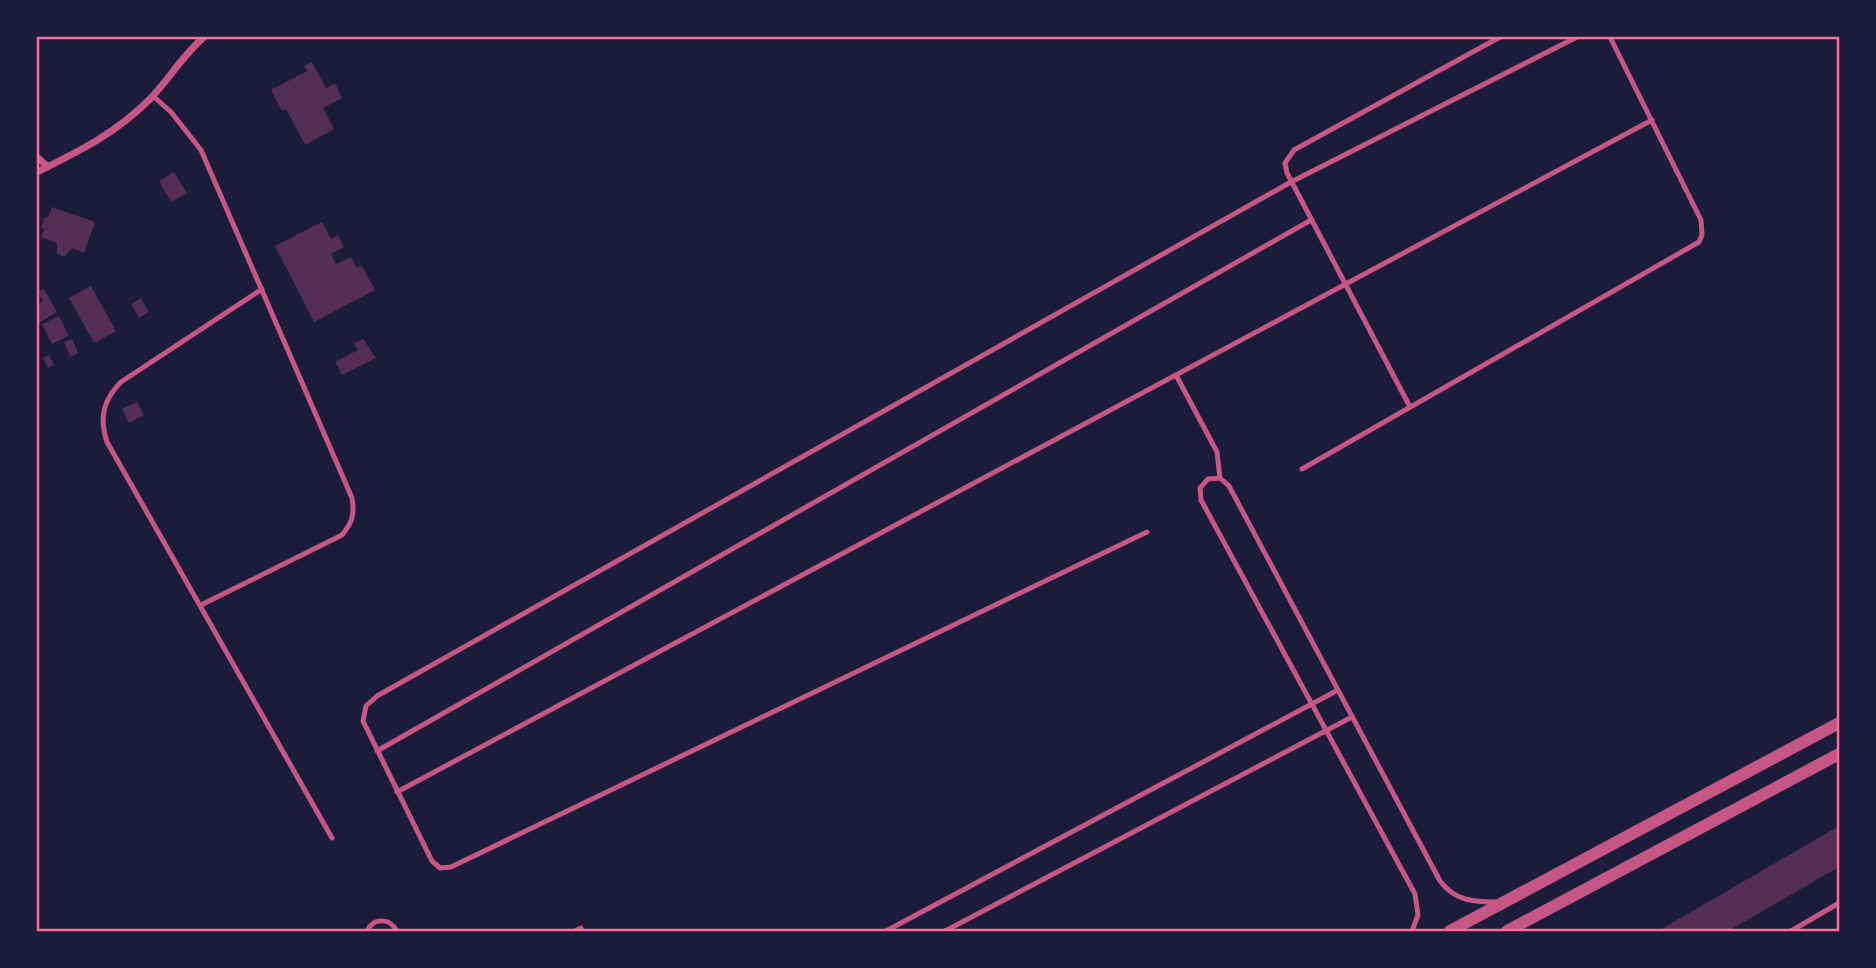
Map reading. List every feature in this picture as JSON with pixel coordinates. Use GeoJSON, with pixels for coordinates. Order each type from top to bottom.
{"type":"FeatureCollection","features":[{"type":"Feature","properties":{"kind":"street"},"geometry":{"type":"LineString","coordinates":[[37,172],[100,141],[128,120],[153,96],[204,37]]}},
{"type":"Feature","properties":{"kind":"street"},"geometry":{"type":"LineString","coordinates":[[37,157],[48,167]]}},
{"type":"Feature","properties":{"kind":"street"},"geometry":{"type":"LineString","coordinates":[[1450,931],[1471,925],[1507,902],[1839,723]]}},
{"type":"Feature","properties":{"kind":"street"},"geometry":{"type":"LineString","coordinates":[[1507,931],[1839,754]]}},
{"type":"Feature","properties":{"kind":"lane"},"geometry":{"type":"LineString","coordinates":[[1410,407],[1291,182],[1285,163],[1294,150],[1500,37]]}},
{"type":"Feature","properties":{"kind":"lane"},"geometry":{"type":"LineString","coordinates":[[1147,532],[451,867],[440,867],[432,860],[363,721],[366,706],[377,696],[1291,182],[1577,37]]}},
{"type":"Feature","properties":{"kind":"lane"},"geometry":{"type":"LineString","coordinates":[[1302,469],[1699,242],[1702,235],[1701,220],[1610,37]]}},
{"type":"Feature","properties":{"kind":"lane"},"geometry":{"type":"LineString","coordinates":[[153,96],[171,112],[201,150],[352,498],[353,518],[342,535],[334,541],[201,605]]}},
{"type":"Feature","properties":{"kind":"lane"},"geometry":{"type":"LineString","coordinates":[[397,792],[1653,120]]}},
{"type":"Feature","properties":{"kind":"lane"},"geometry":{"type":"LineString","coordinates":[[377,751],[1311,220]]}},
{"type":"Feature","properties":{"kind":"lane"},"geometry":{"type":"LineString","coordinates":[[262,289],[121,382],[105,403],[103,430],[107,442],[332,838]]}},
{"type":"Feature","properties":{"kind":"lane"},"geometry":{"type":"LineString","coordinates":[[1176,375],[1217,452],[1220,478],[1229,486],[1447,890],[1466,901],[1507,902]]}},
{"type":"Feature","properties":{"kind":"lane"},"geometry":{"type":"LineString","coordinates":[[1220,478],[1208,479],[1203,483],[1200,488],[1201,500],[1415,894],[1418,915],[1412,931]]}},
{"type":"Feature","properties":{"kind":"lane"},"geometry":{"type":"LineString","coordinates":[[886,931],[1338,690]]}},
{"type":"Feature","properties":{"kind":"lane"},"geometry":{"type":"LineString","coordinates":[[946,931],[1352,716]]}},
{"type":"Feature","properties":{"kind":"lane"},"geometry":{"type":"LineString","coordinates":[[1791,931],[1839,903]]}},
{"type":"Feature","properties":{"kind":"lane"},"geometry":{"type":"LineString","coordinates":[[367,931],[375,922],[382,920],[389,922],[397,931]]}},
{"type":"Feature","properties":{"kind":"lane"},"geometry":{"type":"LineString","coordinates":[[575,931],[581,928]]}},
{"type":"Feature","properties":{"kind":"building"},"geometry":{"type":"Polygon","coordinates":[[[312,62],[326,88],[335,83],[342,98],[323,108],[334,129],[305,145],[286,109],[282,111],[271,90],[307,71],[304,66],[312,62]]]}},
{"type":"Feature","properties":{"kind":"building"},"geometry":{"type":"Polygon","coordinates":[[[174,172],[187,193],[171,202],[159,181],[174,172]]]}},
{"type":"Feature","properties":{"kind":"building"},"geometry":{"type":"Polygon","coordinates":[[[52,207],[95,222],[84,253],[72,248],[65,256],[61,256],[57,253],[57,243],[41,237],[45,217],[48,218],[52,207]]]}},
{"type":"Feature","properties":{"kind":"building"},"geometry":{"type":"Polygon","coordinates":[[[322,222],[331,239],[338,235],[344,247],[331,254],[336,264],[351,257],[357,268],[362,266],[375,290],[314,322],[275,246],[322,222]]]}},
{"type":"Feature","properties":{"kind":"building"},"geometry":{"type":"Polygon","coordinates":[[[91,286],[116,331],[94,343],[69,298],[91,286]]]}},
{"type":"Feature","properties":{"kind":"building"},"geometry":{"type":"Polygon","coordinates":[[[44,289],[57,312],[37,324],[37,304],[43,301],[38,292],[44,289]]]}},
{"type":"Feature","properties":{"kind":"building"},"geometry":{"type":"Polygon","coordinates":[[[141,298],[149,312],[139,318],[131,304],[141,298]]]}},
{"type":"Feature","properties":{"kind":"building"},"geometry":{"type":"Polygon","coordinates":[[[59,316],[69,336],[52,344],[42,324],[59,316]]]}},
{"type":"Feature","properties":{"kind":"building"},"geometry":{"type":"Polygon","coordinates":[[[72,339],[78,353],[70,357],[64,342],[72,339]]]}},
{"type":"Feature","properties":{"kind":"building"},"geometry":{"type":"Polygon","coordinates":[[[363,339],[376,358],[342,375],[335,362],[358,350],[354,343],[363,339]]]}},
{"type":"Feature","properties":{"kind":"building"},"geometry":{"type":"Polygon","coordinates":[[[49,355],[54,365],[48,368],[43,358],[49,355]]]}},
{"type":"Feature","properties":{"kind":"building"},"geometry":{"type":"Polygon","coordinates":[[[137,402],[144,415],[129,423],[122,409],[137,402]]]}},
{"type":"Feature","properties":{"kind":"building"},"geometry":{"type":"Polygon","coordinates":[[[1839,826],[1839,867],[1728,931],[1658,931],[1839,826]]]}}]}
